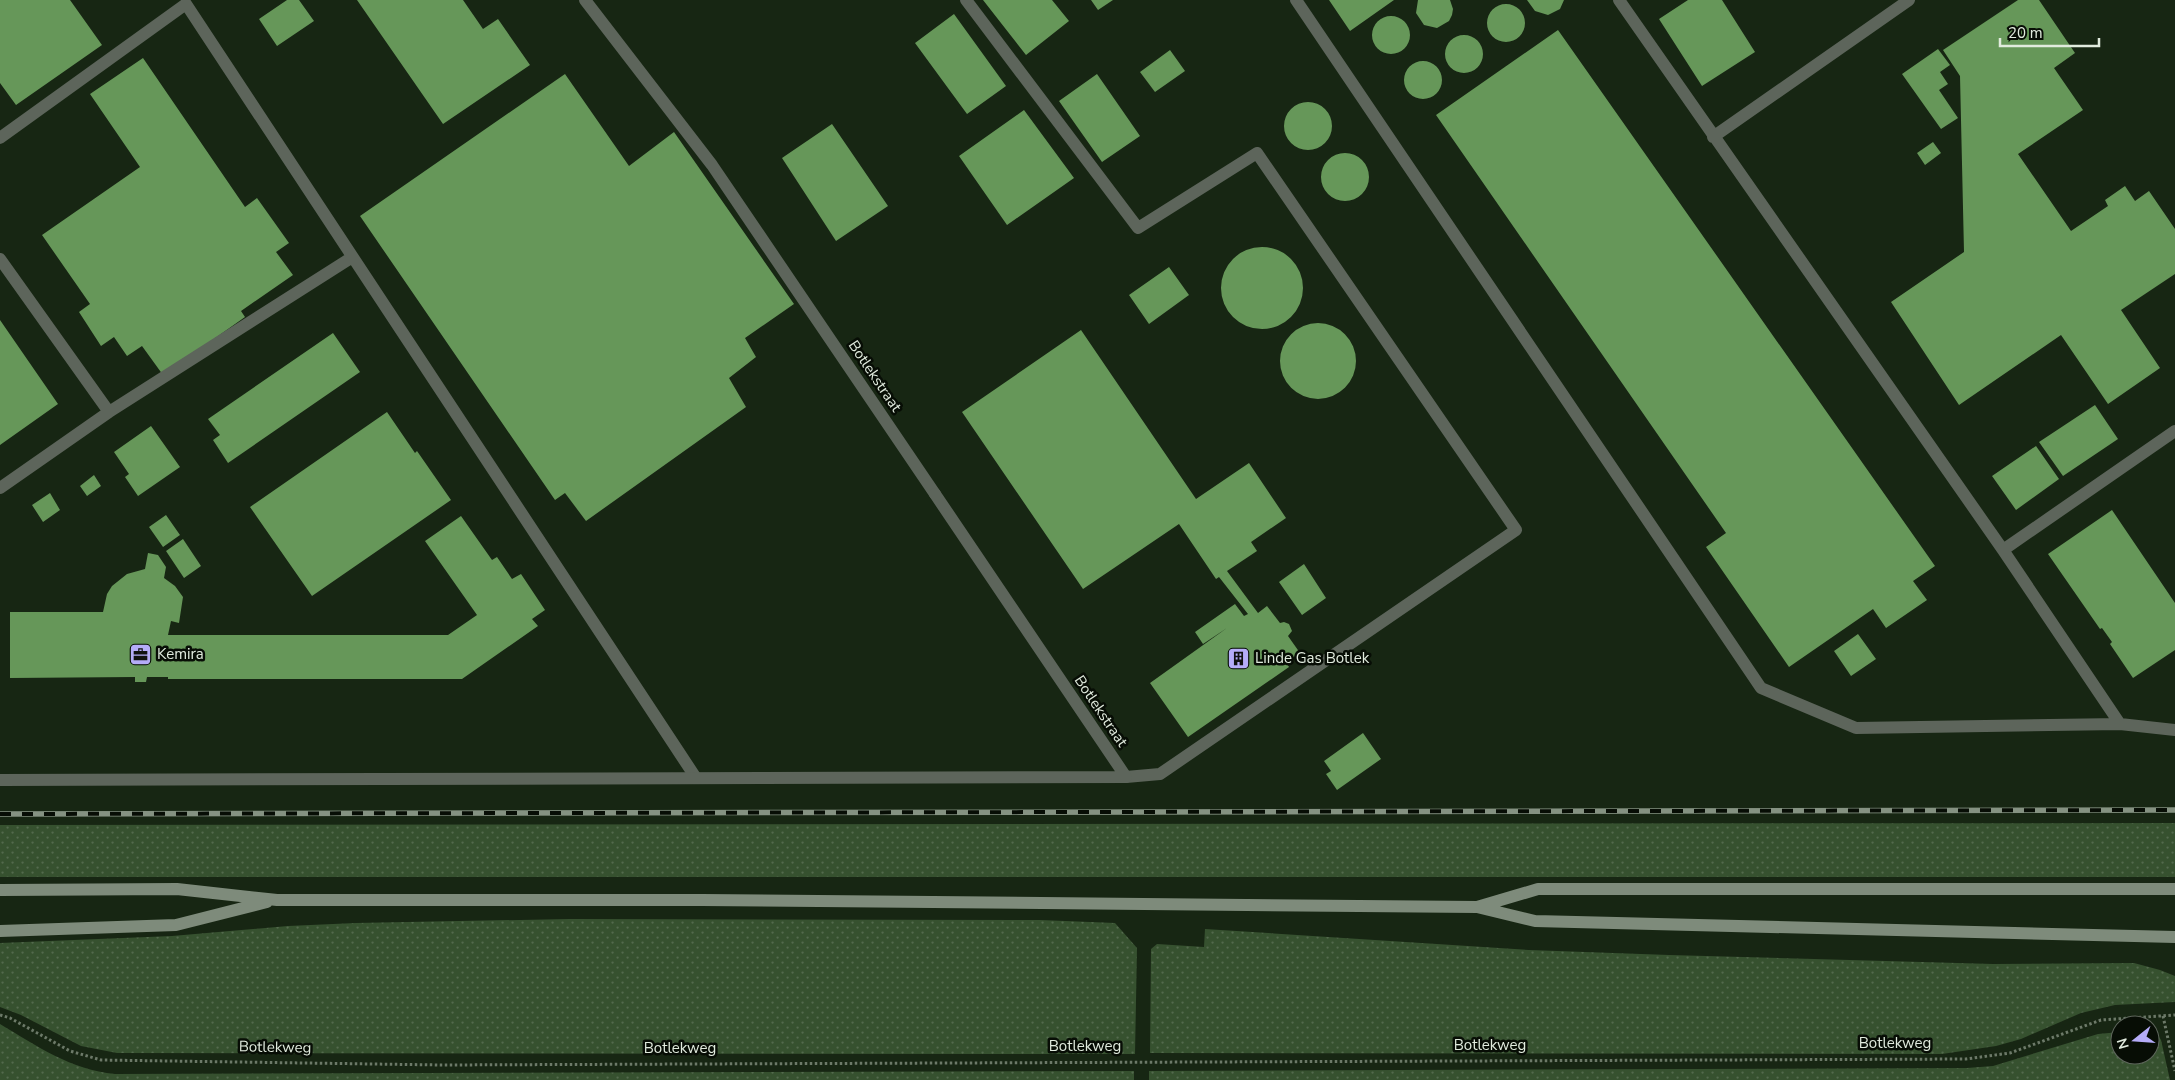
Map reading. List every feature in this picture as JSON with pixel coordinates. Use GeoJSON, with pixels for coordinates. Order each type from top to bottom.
{"type":"FeatureCollection","features":[{"type":"Feature","properties":{"kind":"main road"},"geometry":{"type":"LineString","coordinates":[[0,890],[177,889],[277,900],[702,900],[1477,906],[1535,921],[2175,937]]}},
{"type":"Feature","properties":{"kind":"main road"},"geometry":{"type":"LineString","coordinates":[[1477,906],[1538,889],[2175,889]]}},
{"type":"Feature","properties":{"kind":"main road"},"geometry":{"type":"LineString","coordinates":[[0,931],[176,925],[277,900]]}},
{"type":"Feature","properties":{"kind":"street","name":"Botlekstraat"},"geometry":{"type":"LineString","coordinates":[[585,0],[712,165],[1126,777]]}},
{"type":"Feature","properties":{"kind":"street"},"geometry":{"type":"LineString","coordinates":[[0,780],[1126,777],[1160,774],[1516,530],[1257,153],[1138,228],[966,0]]}},
{"type":"Feature","properties":{"kind":"street"},"geometry":{"type":"LineString","coordinates":[[1296,0],[1760,688],[1856,728],[2120,724],[2175,730]]}},
{"type":"Feature","properties":{"kind":"street"},"geometry":{"type":"LineString","coordinates":[[1619,0],[2003,550],[2120,724]]}},
{"type":"Feature","properties":{"kind":"street"},"geometry":{"type":"LineString","coordinates":[[1713,137],[1908,0]]}},
{"type":"Feature","properties":{"kind":"street"},"geometry":{"type":"LineString","coordinates":[[0,138],[185,2],[351,258],[696,778]]}},
{"type":"Feature","properties":{"kind":"street"},"geometry":{"type":"LineString","coordinates":[[0,488],[109,412],[351,258]]}},
{"type":"Feature","properties":{"kind":"street"},"geometry":{"type":"LineString","coordinates":[[0,259],[109,412]]}},
{"type":"Feature","properties":{"kind":"street"},"geometry":{"type":"LineString","coordinates":[[2003,550],[2175,431]]}},
{"type":"Feature","properties":{"kind":"path","name":"Botlekweg"},"geometry":{"type":"LineString","coordinates":[[0,1015],[10,1018],[70,1051],[101,1060],[441,1065],[1966,1059],[2010,1053],[2102,1020],[2175,1015]]}},
{"type":"Feature","properties":{"kind":"path"},"geometry":{"type":"LineString","coordinates":[[2163,1016],[2175,1071]]}},
{"type":"Feature","properties":{"kind":"green space"},"geometry":{"type":"Polygon","coordinates":[[[2175,823],[2175,877],[0,877],[0,825],[2175,823]]]}},
{"type":"Feature","properties":{"kind":"green space"},"geometry":{"type":"Polygon","coordinates":[[[570,919],[1040,920],[1115,923],[1137,948],[1135,1054],[117,1053],[81,1046],[21,1015],[0,1007],[0,943],[172,936],[288,926],[356,923],[570,919]]]}},
{"type":"Feature","properties":{"kind":"green space"},"geometry":{"type":"Polygon","coordinates":[[[1205,929],[1529,950],[1993,964],[2134,963],[2175,976],[2175,1002],[2115,1005],[2081,1013],[2021,1039],[1996,1046],[1942,1054],[1150,1053],[1151,949],[1157,944],[1204,947],[1205,929]]]}},
{"type":"Feature","properties":{"kind":"green space"},"geometry":{"type":"Polygon","coordinates":[[[0,1024],[55,1056],[84,1068],[115,1074],[1134,1071],[1134,1080],[0,1080],[0,1024]]]}},
{"type":"Feature","properties":{"kind":"green space"},"geometry":{"type":"Polygon","coordinates":[[[2110,1033],[2110,1065],[2160,1065],[2160,1038],[2170,1080],[1149,1080],[1149,1071],[1967,1068],[1993,1066],[2098,1034],[2110,1033]]]}},
{"type":"Feature","properties":{"kind":"building"},"geometry":{"type":"Polygon","coordinates":[[[0,0],[70,0],[102,45],[16,105],[0,83],[0,0]]]}},
{"type":"Feature","properties":{"kind":"building"},"geometry":{"type":"Polygon","coordinates":[[[287,0],[299,0],[314,21],[277,46],[259,19],[287,0]]]}},
{"type":"Feature","properties":{"kind":"building"},"geometry":{"type":"Polygon","coordinates":[[[357,0],[463,0],[483,29],[498,19],[530,65],[443,124],[357,0]]]}},
{"type":"Feature","properties":{"kind":"building"},"geometry":{"type":"Polygon","coordinates":[[[983,0],[1052,0],[1069,21],[1026,55],[983,0]]]}},
{"type":"Feature","properties":{"kind":"building"},"geometry":{"type":"Polygon","coordinates":[[[1091,0],[1113,0],[1098,10],[1091,0]]]}},
{"type":"Feature","properties":{"kind":"building"},"geometry":{"type":"Polygon","coordinates":[[[1329,0],[1394,0],[1350,31],[1329,0]]]}},
{"type":"Feature","properties":{"kind":"building"},"geometry":{"type":"Polygon","coordinates":[[[1418,0],[1450,0],[1453,9],[1449,21],[1437,28],[1424,25],[1416,13],[1418,0]]]}},
{"type":"Feature","properties":{"kind":"building"},"geometry":{"type":"Polygon","coordinates":[[[1527,0],[1564,0],[1560,9],[1548,15],[1535,11],[1527,0]]]}},
{"type":"Feature","properties":{"kind":"building"},"geometry":{"type":"Polygon","coordinates":[[[1688,0],[1722,0],[1755,52],[1702,86],[1659,19],[1688,0]]]}},
{"type":"Feature","properties":{"kind":"building"},"geometry":{"type":"Polygon","coordinates":[[[2018,0],[2039,0],[2075,53],[2054,68],[2083,110],[2018,154],[2071,231],[2108,206],[2105,200],[2125,186],[2135,201],[2149,191],[2175,229],[2175,274],[2121,310],[2160,368],[2108,404],[2061,335],[1959,405],[1891,302],[1964,252],[1960,76],[1943,50],[2018,0]]]}},
{"type":"Feature","properties":{"kind":"building"},"geometry":{"type":"Polygon","coordinates":[[[1506,4],[1519,10],[1525,23],[1519,36],[1506,42],[1493,36],[1487,23],[1493,10],[1506,4]]]}},
{"type":"Feature","properties":{"kind":"building"},"geometry":{"type":"Polygon","coordinates":[[[954,14],[1006,86],[967,114],[915,43],[954,14]]]}},
{"type":"Feature","properties":{"kind":"building"},"geometry":{"type":"Polygon","coordinates":[[[1391,16],[1404,22],[1410,35],[1404,48],[1391,54],[1378,48],[1372,35],[1378,22],[1391,16]]]}},
{"type":"Feature","properties":{"kind":"building"},"geometry":{"type":"Polygon","coordinates":[[[1558,30],[1935,566],[1913,581],[1927,600],[1886,628],[1873,609],[1789,667],[1706,547],[1726,533],[1436,115],[1558,30]]]}},
{"type":"Feature","properties":{"kind":"building"},"geometry":{"type":"Polygon","coordinates":[[[1464,35],[1477,41],[1483,54],[1477,67],[1464,73],[1451,67],[1445,54],[1451,41],[1464,35]]]}},
{"type":"Feature","properties":{"kind":"building"},"geometry":{"type":"Polygon","coordinates":[[[1938,49],[1950,65],[1940,72],[1948,84],[1939,90],[1958,118],[1941,129],[1902,74],[1938,49]]]}},
{"type":"Feature","properties":{"kind":"building"},"geometry":{"type":"Polygon","coordinates":[[[1170,50],[1185,71],[1155,92],[1140,72],[1170,50]]]}},
{"type":"Feature","properties":{"kind":"building"},"geometry":{"type":"Polygon","coordinates":[[[143,58],[245,207],[257,198],[289,243],[276,252],[293,275],[241,311],[245,317],[163,375],[142,346],[127,356],[114,337],[101,346],[79,312],[90,304],[42,235],[140,167],[90,94],[143,58]]]}},
{"type":"Feature","properties":{"kind":"building"},"geometry":{"type":"Polygon","coordinates":[[[1423,61],[1436,67],[1442,80],[1436,93],[1423,99],[1410,93],[1404,80],[1410,67],[1423,61]]]}},
{"type":"Feature","properties":{"kind":"building"},"geometry":{"type":"Polygon","coordinates":[[[565,74],[629,166],[674,132],[794,304],[745,338],[756,357],[729,378],[746,407],[586,521],[565,493],[555,500],[360,216],[565,74]]]}},
{"type":"Feature","properties":{"kind":"building"},"geometry":{"type":"Polygon","coordinates":[[[1097,74],[1140,136],[1102,162],[1059,101],[1097,74]]]}},
{"type":"Feature","properties":{"kind":"building"},"geometry":{"type":"Polygon","coordinates":[[[1303,102],[1313,102],[1322,106],[1328,112],[1332,126],[1328,140],[1322,146],[1313,150],[1303,150],[1294,146],[1288,140],[1284,131],[1284,121],[1288,112],[1294,106],[1303,102]]]}},
{"type":"Feature","properties":{"kind":"building"},"geometry":{"type":"Polygon","coordinates":[[[1024,110],[1074,178],[1007,225],[959,156],[1024,110]]]}},
{"type":"Feature","properties":{"kind":"building"},"geometry":{"type":"Polygon","coordinates":[[[832,124],[888,206],[836,241],[782,158],[832,124]]]}},
{"type":"Feature","properties":{"kind":"building"},"geometry":{"type":"Polygon","coordinates":[[[1933,142],[1941,153],[1925,165],[1917,153],[1933,142]]]}},
{"type":"Feature","properties":{"kind":"building"},"geometry":{"type":"Polygon","coordinates":[[[1340,153],[1350,153],[1362,160],[1369,172],[1369,182],[1362,194],[1350,201],[1340,201],[1332,197],[1325,190],[1321,182],[1321,172],[1325,164],[1332,157],[1340,153]]]}},
{"type":"Feature","properties":{"kind":"building"},"geometry":{"type":"Polygon","coordinates":[[[1254,247],[1270,247],[1285,254],[1296,265],[1303,280],[1300,304],[1291,317],[1270,329],[1254,329],[1239,322],[1228,311],[1221,296],[1221,280],[1228,265],[1239,254],[1254,247]]]}},
{"type":"Feature","properties":{"kind":"building"},"geometry":{"type":"Polygon","coordinates":[[[1169,267],[1189,295],[1149,324],[1129,295],[1169,267]]]}},
{"type":"Feature","properties":{"kind":"building"},"geometry":{"type":"Polygon","coordinates":[[[0,320],[58,404],[0,445],[0,320]]]}},
{"type":"Feature","properties":{"kind":"building"},"geometry":{"type":"Polygon","coordinates":[[[1318,323],[1333,326],[1345,334],[1353,346],[1356,361],[1353,376],[1345,388],[1333,396],[1318,399],[1303,396],[1291,388],[1283,376],[1280,361],[1283,346],[1291,334],[1303,326],[1318,323]]]}},
{"type":"Feature","properties":{"kind":"building"},"geometry":{"type":"Polygon","coordinates":[[[1081,330],[1196,499],[1249,463],[1286,518],[1251,542],[1257,551],[1227,571],[1258,613],[1267,606],[1280,623],[1289,624],[1292,631],[1288,636],[1300,653],[1286,662],[1289,667],[1188,737],[1150,683],[1227,628],[1203,644],[1195,632],[1235,604],[1244,616],[1248,614],[1219,577],[1216,579],[1179,524],[1083,589],[962,412],[1081,330]]]}},
{"type":"Feature","properties":{"kind":"building"},"geometry":{"type":"Polygon","coordinates":[[[333,333],[360,372],[228,463],[213,440],[220,435],[208,419],[333,333]]]}},
{"type":"Feature","properties":{"kind":"building"},"geometry":{"type":"Polygon","coordinates":[[[2095,405],[2118,439],[2063,476],[2039,442],[2095,405]]]}},
{"type":"Feature","properties":{"kind":"building"},"geometry":{"type":"Polygon","coordinates":[[[387,412],[451,500],[312,596],[250,507],[387,412]]]}},
{"type":"Feature","properties":{"kind":"building"},"geometry":{"type":"Polygon","coordinates":[[[151,426],[180,467],[138,496],[125,477],[129,474],[114,452],[151,426]]]}},
{"type":"Feature","properties":{"kind":"building"},"geometry":{"type":"Polygon","coordinates":[[[2036,446],[2059,479],[2016,510],[1992,476],[2036,446]]]}},
{"type":"Feature","properties":{"kind":"building"},"geometry":{"type":"Polygon","coordinates":[[[94,475],[101,486],[87,496],[80,486],[94,475]]]}},
{"type":"Feature","properties":{"kind":"building"},"geometry":{"type":"Polygon","coordinates":[[[50,493],[60,510],[43,522],[32,505],[50,493]]]}},
{"type":"Feature","properties":{"kind":"building"},"geometry":{"type":"Polygon","coordinates":[[[2112,510],[2175,603],[2175,650],[2133,678],[2110,644],[2112,642],[2102,628],[2100,629],[2048,554],[2112,510]]]}},
{"type":"Feature","properties":{"kind":"building"},"geometry":{"type":"Polygon","coordinates":[[[166,515],[180,535],[163,547],[149,527],[166,515]]]}},
{"type":"Feature","properties":{"kind":"building"},"geometry":{"type":"Polygon","coordinates":[[[461,516],[492,560],[497,557],[512,579],[521,574],[545,610],[532,619],[538,626],[462,679],[168,679],[168,677],[147,677],[146,682],[135,682],[135,677],[10,678],[10,612],[103,612],[107,594],[112,586],[127,574],[145,569],[148,553],[158,555],[166,567],[164,578],[175,586],[183,597],[179,623],[171,621],[168,635],[448,635],[477,615],[425,541],[461,516]]]}},
{"type":"Feature","properties":{"kind":"building"},"geometry":{"type":"Polygon","coordinates":[[[183,539],[201,566],[184,578],[166,551],[183,539]]]}},
{"type":"Feature","properties":{"kind":"building"},"geometry":{"type":"Polygon","coordinates":[[[1304,564],[1326,598],[1302,615],[1279,582],[1304,564]]]}},
{"type":"Feature","properties":{"kind":"building"},"geometry":{"type":"Polygon","coordinates":[[[1858,634],[1876,659],[1851,676],[1834,651],[1858,634]]]}},
{"type":"Feature","properties":{"kind":"building"},"geometry":{"type":"Polygon","coordinates":[[[1363,733],[1381,759],[1337,790],[1326,774],[1331,771],[1324,761],[1363,733]]]}},
{"type":"Feature","properties":{"kind":"railway"},"geometry":{"type":"LineString","coordinates":[[0,814],[2175,810]]}},
{"type":"Feature","properties":{"kind":"place","name":"Kemira"},"geometry":{"type":"Point","coordinates":[141,654]}},
{"type":"Feature","properties":{"kind":"place","name":"Linde Gas Botlek"},"geometry":{"type":"Point","coordinates":[1239,658]}}]}
